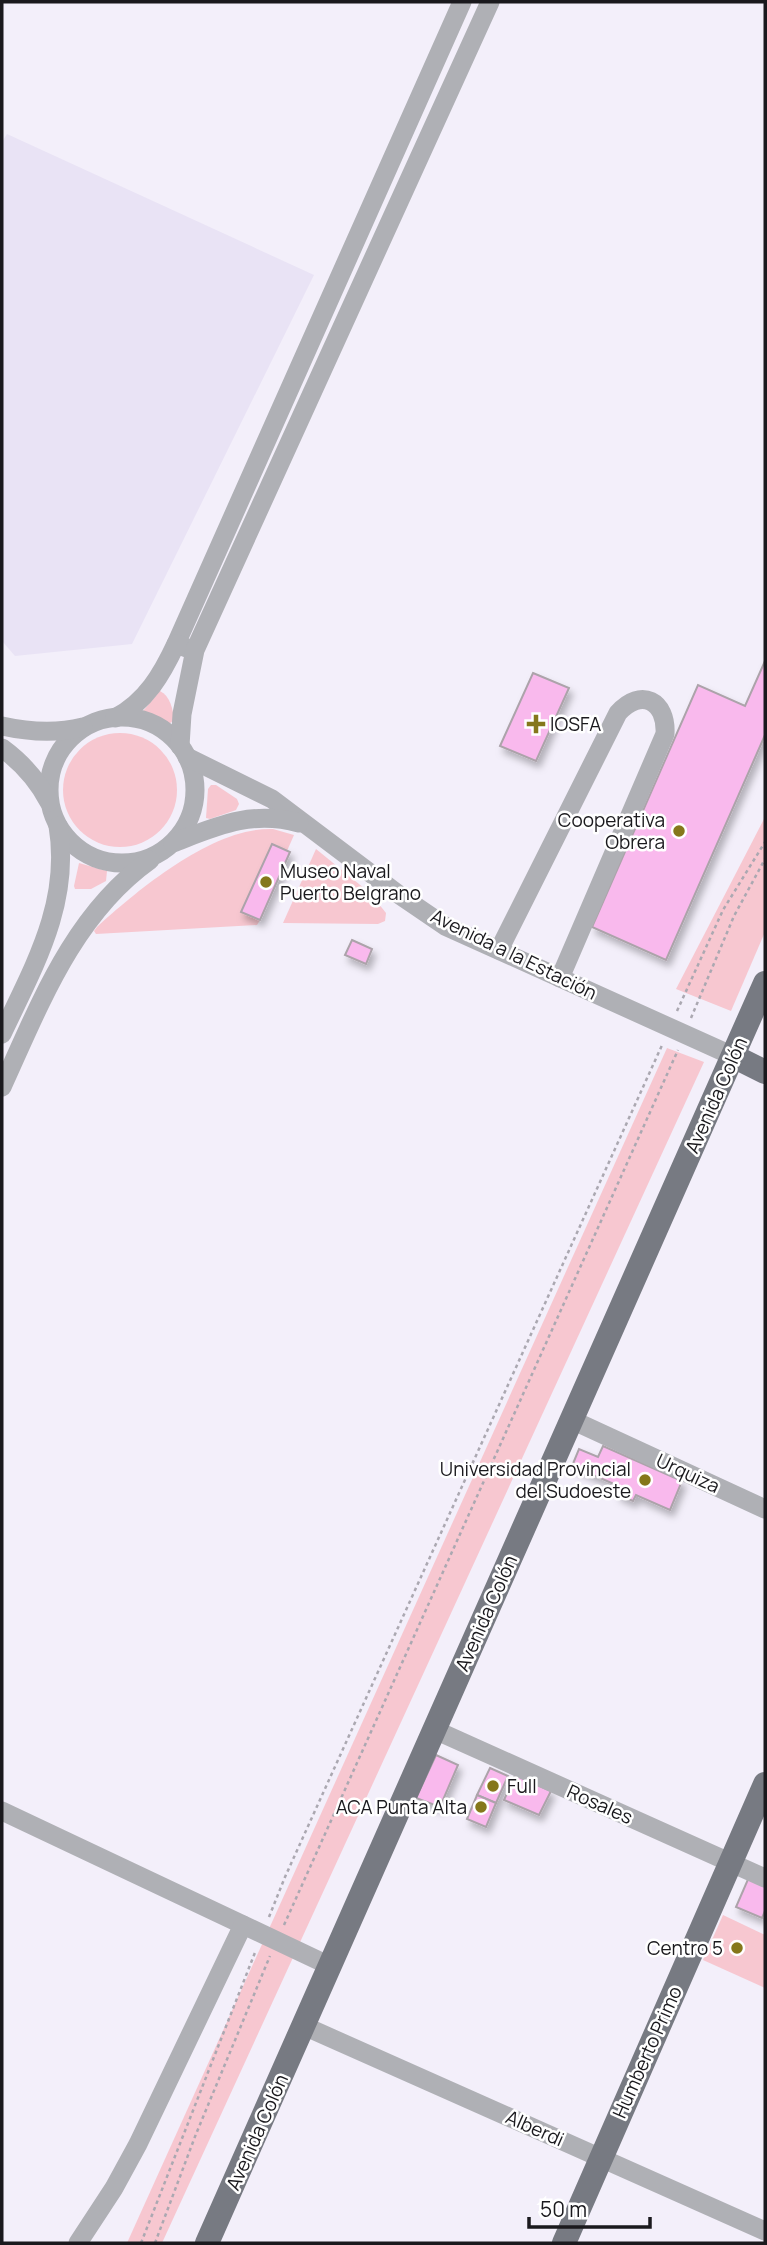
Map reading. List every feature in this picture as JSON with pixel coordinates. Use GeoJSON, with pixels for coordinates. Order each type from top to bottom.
{"type":"FeatureCollection","features":[{"type":"Feature","properties":{"kind":"main road","name":"Avenida Colón"},"geometry":{"type":"LineString","coordinates":[[208,2243],[765,984]]}},
{"type":"Feature","properties":{"kind":"main road"},"geometry":{"type":"LineString","coordinates":[[733,1056],[765,1072]]}},
{"type":"Feature","properties":{"kind":"main road","name":"Humberto Primo"},"geometry":{"type":"LineString","coordinates":[[564,2243],[765,1784]]}},
{"type":"Feature","properties":{"kind":"street"},"geometry":{"type":"LineString","coordinates":[[2,726],[64,732],[115,718],[125,713],[146,693],[163,671],[462,2]]}},
{"type":"Feature","properties":{"kind":"street"},"geometry":{"type":"LineString","coordinates":[[2,1087],[49,984],[68,950],[106,900],[133,872],[166,848],[186,826],[194,804],[194,780],[183,752],[181,714],[195,650],[490,2]]}},
{"type":"Feature","properties":{"kind":"street"},"geometry":{"type":"LineString","coordinates":[[176,644],[195,650]]}},
{"type":"Feature","properties":{"kind":"street"},"geometry":{"type":"LineString","coordinates":[[499,950],[618,713],[634,699],[652,702],[663,713],[666,734],[560,978]]}},
{"type":"Feature","properties":{"kind":"street"},"geometry":{"type":"LineString","coordinates":[[115,718],[127,717],[151,723],[162,729],[183,752]]}},
{"type":"Feature","properties":{"kind":"street"},"geometry":{"type":"LineString","coordinates":[[2,1034],[49,928],[59,893],[63,861],[50,783],[56,760],[69,740],[87,726]]}},
{"type":"Feature","properties":{"kind":"street"},"geometry":{"type":"LineString","coordinates":[[2,748],[41,788],[69,839],[83,851],[108,862],[136,862],[218,827],[258,817],[273,817],[310,826]]}},
{"type":"Feature","properties":{"kind":"street","name":"Avenida a la Estación"},"geometry":{"type":"LineString","coordinates":[[183,752],[272,799],[407,901],[445,926],[733,1056]]}},
{"type":"Feature","properties":{"kind":"street","name":"Urquiza"},"geometry":{"type":"LineString","coordinates":[[572,1420],[765,1509]]}},
{"type":"Feature","properties":{"kind":"street","name":"Rosales"},"geometry":{"type":"LineString","coordinates":[[435,1730],[765,1878]]}},
{"type":"Feature","properties":{"kind":"street"},"geometry":{"type":"LineString","coordinates":[[2,1811],[330,1966]]}},
{"type":"Feature","properties":{"kind":"street"},"geometry":{"type":"LineString","coordinates":[[78,2243],[114,2188],[138,2144],[243,1925]]}},
{"type":"Feature","properties":{"kind":"street","name":"Alberdi"},"geometry":{"type":"LineString","coordinates":[[304,2026],[765,2231]]}},
{"type":"Feature","properties":{"kind":"path"},"geometry":{"type":"LineString","coordinates":[[141,2243],[270,1938],[649,1119],[677,1031],[723,910],[765,842]]}},
{"type":"Feature","properties":{"kind":"path"},"geometry":{"type":"LineString","coordinates":[[155,2243],[270,1938],[290,1864],[677,1031],[765,859]]}},
{"type":"Feature","properties":{"kind":"shaded area"},"geometry":{"type":"Polygon","coordinates":[[[7,134],[314,275],[132,644],[15,656],[2,641],[2,142],[7,134]]]}},
{"type":"Feature","properties":{"kind":"shaded area"},"geometry":{"type":"Polygon","coordinates":[[[160,691],[169,699],[172,707],[174,720],[169,724],[143,711],[160,691]]]}},
{"type":"Feature","properties":{"kind":"shaded area"},"geometry":{"type":"Polygon","coordinates":[[[120,733],[142,737],[160,750],[173,768],[177,790],[173,812],[160,830],[142,843],[120,847],[98,843],[80,830],[67,812],[63,790],[67,768],[80,750],[98,737],[120,733]]]}},
{"type":"Feature","properties":{"kind":"shaded area"},"geometry":{"type":"Polygon","coordinates":[[[211,785],[216,785],[237,799],[239,804],[236,810],[206,818],[208,789],[211,785]]]}},
{"type":"Feature","properties":{"kind":"shaded area"},"geometry":{"type":"Polygon","coordinates":[[[765,817],[765,932],[731,1011],[676,989],[765,817]]]}},
{"type":"Feature","properties":{"kind":"shaded area"},"geometry":{"type":"Polygon","coordinates":[[[273,829],[294,835],[287,851],[272,844],[241,912],[260,920],[257,925],[96,934],[94,931],[155,879],[202,849],[250,831],[273,829]]]}},
{"type":"Feature","properties":{"kind":"shaded area"},"geometry":{"type":"Polygon","coordinates":[[[316,849],[370,893],[386,913],[385,921],[378,924],[283,923],[316,849]]]}},
{"type":"Feature","properties":{"kind":"shaded area"},"geometry":{"type":"Polygon","coordinates":[[[79,863],[107,871],[106,881],[91,889],[75,889],[79,863]]]}},
{"type":"Feature","properties":{"kind":"shaded area"},"geometry":{"type":"Polygon","coordinates":[[[667,1048],[704,1062],[162,2243],[127,2243],[667,1048]]]}},
{"type":"Feature","properties":{"kind":"shaded area","name":"Centro 5"},"geometry":{"type":"Polygon","coordinates":[[[723,1915],[765,1935],[765,1988],[703,1960],[723,1915]]]}},
{"type":"Feature","properties":{"kind":"building","name":"Cooperativa Obrera"},"geometry":{"type":"Polygon","coordinates":[[[765,661],[765,735],[666,960],[592,927],[698,685],[745,706],[765,661]]]}},
{"type":"Feature","properties":{"kind":"building"},"geometry":{"type":"Polygon","coordinates":[[[533,673],[569,688],[536,761],[500,746],[533,673]]]}},
{"type":"Feature","properties":{"kind":"building","name":"Museo Naval Puerto Belgrano"},"geometry":{"type":"Polygon","coordinates":[[[272,844],[290,852],[260,920],[241,912],[272,844]]]}},
{"type":"Feature","properties":{"kind":"building"},"geometry":{"type":"Polygon","coordinates":[[[352,940],[372,949],[366,964],[345,955],[352,940]]]}},
{"type":"Feature","properties":{"kind":"building"},"geometry":{"type":"Polygon","coordinates":[[[603,1446],[682,1481],[670,1510],[636,1495],[633,1501],[617,1494],[621,1487],[572,1466],[579,1449],[598,1457],[603,1446]]]}},
{"type":"Feature","properties":{"kind":"building"},"geometry":{"type":"Polygon","coordinates":[[[436,1755],[458,1765],[440,1807],[416,1798],[436,1755]]]}},
{"type":"Feature","properties":{"kind":"building","name":"Full"},"geometry":{"type":"Polygon","coordinates":[[[490,1768],[508,1776],[496,1803],[477,1795],[490,1768]]]}},
{"type":"Feature","properties":{"kind":"building"},"geometry":{"type":"Polygon","coordinates":[[[515,1775],[551,1791],[539,1815],[504,1800],[515,1775]]]}},
{"type":"Feature","properties":{"kind":"building"},"geometry":{"type":"Polygon","coordinates":[[[477,1795],[496,1803],[486,1827],[467,1819],[477,1795]]]}},
{"type":"Feature","properties":{"kind":"building"},"geometry":{"type":"Polygon","coordinates":[[[749,1877],[765,1884],[765,1911],[762,1918],[736,1907],[749,1877]]]}},
{"type":"Feature","properties":{"kind":"place","name":"IOSFA"},"geometry":{"type":"Point","coordinates":[536,724]}},
{"type":"Feature","properties":{"kind":"place","name":"Cooperativa Obrera"},"geometry":{"type":"Point","coordinates":[679,831]}},
{"type":"Feature","properties":{"kind":"place","name":"Museo Naval Puerto Belgrano"},"geometry":{"type":"Point","coordinates":[266,882]}},
{"type":"Feature","properties":{"kind":"place","name":"Universidad Provincial del Sudoeste"},"geometry":{"type":"Point","coordinates":[645,1480]}},
{"type":"Feature","properties":{"kind":"place","name":"Full"},"geometry":{"type":"Point","coordinates":[493,1786]}},
{"type":"Feature","properties":{"kind":"place","name":"ACA Punta Alta"},"geometry":{"type":"Point","coordinates":[481,1807]}},
{"type":"Feature","properties":{"kind":"place","name":"Centro 5"},"geometry":{"type":"Point","coordinates":[737,1948]}}]}
